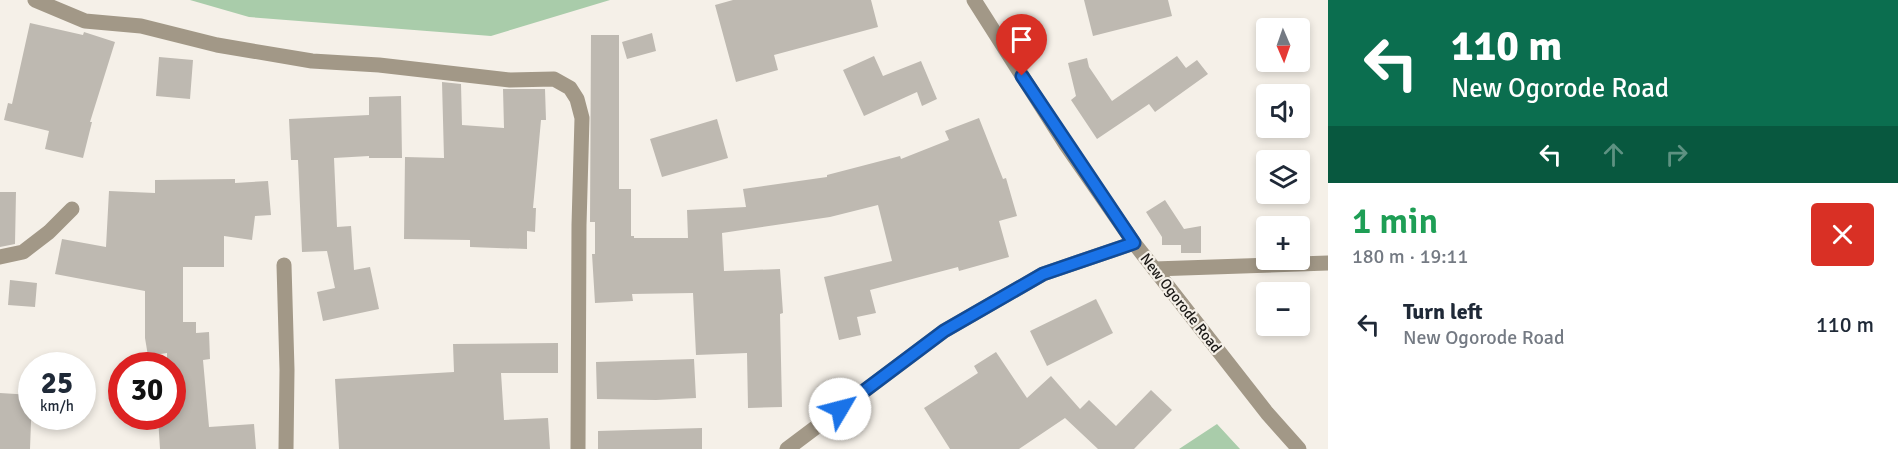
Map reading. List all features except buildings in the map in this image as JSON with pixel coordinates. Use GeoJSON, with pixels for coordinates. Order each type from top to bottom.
{"type":"FeatureCollection","features":[{"type":"Feature","properties":{"kind":"street"},"geometry":{"type":"LineString","coordinates":[[35,0],[85,21],[141,26],[217,45],[312,61],[379,65],[510,80],[554,79],[570,88],[577,99],[582,118],[578,449]]}},
{"type":"Feature","properties":{"kind":"street","name":"New Ogorode Road"},"geometry":{"type":"LineString","coordinates":[[974,0],[1060,136],[1134,243],[1267,413],[1299,449]]}},
{"type":"Feature","properties":{"kind":"street"},"geometry":{"type":"LineString","coordinates":[[0,257],[23,252],[49,232],[72,209]]}},
{"type":"Feature","properties":{"kind":"street"},"geometry":{"type":"LineString","coordinates":[[787,449],[944,331],[1043,274],[1134,243]]}},
{"type":"Feature","properties":{"kind":"street"},"geometry":{"type":"LineString","coordinates":[[1154,269],[1328,263]]}},
{"type":"Feature","properties":{"kind":"street"},"geometry":{"type":"LineString","coordinates":[[284,265],[287,370],[286,449]]}},
{"type":"Feature","properties":{"kind":"green space"},"geometry":{"type":"Polygon","coordinates":[[[190,0],[610,0],[491,36],[249,17],[190,0]]]}},
{"type":"Feature","properties":{"kind":"green space"},"geometry":{"type":"Polygon","coordinates":[[[1217,424],[1240,449],[1179,449],[1217,424]]]}},
{"type":"Feature","properties":{"kind":"route"},"geometry":{"type":"LineString","coordinates":[[840,409],[944,331],[1043,274],[1134,243],[1066,145],[1022,76]]}}]}
